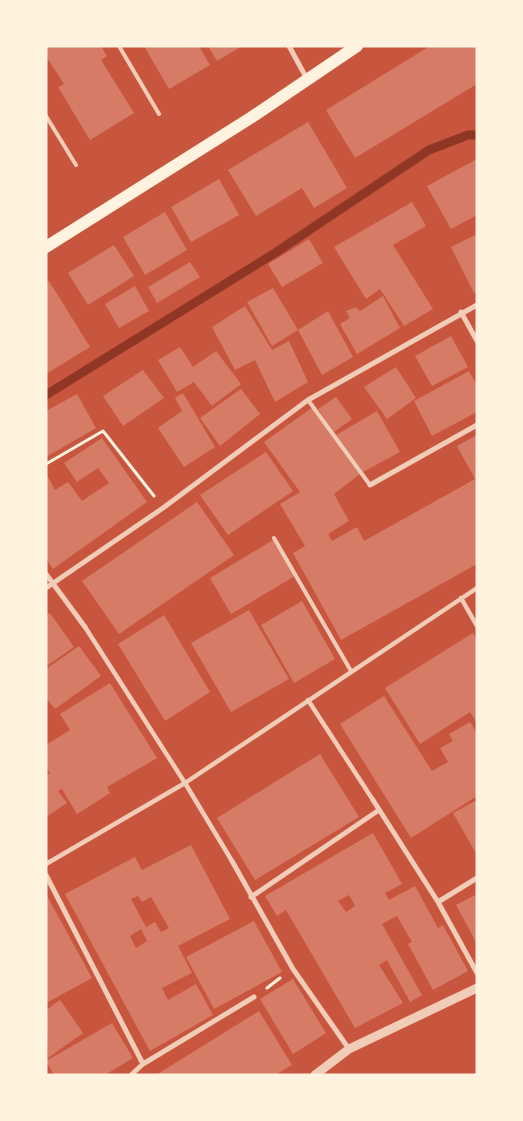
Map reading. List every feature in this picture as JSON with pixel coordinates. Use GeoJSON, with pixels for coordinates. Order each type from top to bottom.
{"type":"FeatureCollection","features":[{"type":"Feature","properties":{"kind":"main road"},"geometry":{"type":"LineString","coordinates":[[46,247],[308,80],[357,46]]}},
{"type":"Feature","properties":{"kind":"street"},"geometry":{"type":"LineString","coordinates":[[289,46],[308,80]]}},
{"type":"Feature","properties":{"kind":"street"},"geometry":{"type":"LineString","coordinates":[[46,588],[163,508],[308,400],[461,312],[477,305]]}},
{"type":"Feature","properties":{"kind":"street"},"geometry":{"type":"LineString","coordinates":[[461,312],[477,341]]}},
{"type":"Feature","properties":{"kind":"street"},"geometry":{"type":"LineString","coordinates":[[370,485],[477,425]]}},
{"type":"Feature","properties":{"kind":"street"},"geometry":{"type":"LineString","coordinates":[[46,574],[85,627],[185,783],[293,969],[349,1049]]}},
{"type":"Feature","properties":{"kind":"street"},"geometry":{"type":"LineString","coordinates":[[46,864],[185,783],[477,588]]}},
{"type":"Feature","properties":{"kind":"street"},"geometry":{"type":"LineString","coordinates":[[460,598],[477,626]]}},
{"type":"Feature","properties":{"kind":"street"},"geometry":{"type":"LineString","coordinates":[[308,700],[438,902],[477,973]]}},
{"type":"Feature","properties":{"kind":"street"},"geometry":{"type":"LineString","coordinates":[[251,896],[380,810]]}},
{"type":"Feature","properties":{"kind":"street"},"geometry":{"type":"LineString","coordinates":[[46,875],[143,1064]]}},
{"type":"Feature","properties":{"kind":"street"},"geometry":{"type":"LineString","coordinates":[[438,902],[477,878]]}},
{"type":"Feature","properties":{"kind":"street"},"geometry":{"type":"LineString","coordinates":[[315,1075],[349,1049],[477,988]]}},
{"type":"Feature","properties":{"kind":"street"},"geometry":{"type":"LineString","coordinates":[[131,1075],[143,1064],[254,996]]}},
{"type":"Feature","properties":{"kind":"lane"},"geometry":{"type":"LineString","coordinates":[[119,46],[159,114]]}},
{"type":"Feature","properties":{"kind":"lane"},"geometry":{"type":"LineString","coordinates":[[46,116],[76,165]]}},
{"type":"Feature","properties":{"kind":"lane"},"geometry":{"type":"LineString","coordinates":[[308,400],[370,485]]}},
{"type":"Feature","properties":{"kind":"lane"},"geometry":{"type":"LineString","coordinates":[[274,538],[351,671]]}},
{"type":"Feature","properties":{"kind":"path"},"geometry":{"type":"LineString","coordinates":[[46,464],[104,431],[163,508]]}},
{"type":"Feature","properties":{"kind":"path"},"geometry":{"type":"LineString","coordinates":[[254,996],[293,969]]}},
{"type":"Feature","properties":{"kind":"building"},"geometry":{"type":"Polygon","coordinates":[[[46,46],[101,46],[107,56],[101,60],[134,113],[90,140],[58,87],[64,84],[46,56],[46,46]]]}},
{"type":"Feature","properties":{"kind":"building"},"geometry":{"type":"Polygon","coordinates":[[[144,46],[199,46],[210,65],[169,89],[144,46]]]}},
{"type":"Feature","properties":{"kind":"building"},"geometry":{"type":"Polygon","coordinates":[[[208,46],[242,46],[217,61],[208,46]]]}},
{"type":"Feature","properties":{"kind":"building"},"geometry":{"type":"Polygon","coordinates":[[[430,46],[477,46],[477,84],[355,158],[326,110],[430,46]]]}},
{"type":"Feature","properties":{"kind":"building"},"geometry":{"type":"Polygon","coordinates":[[[308,122],[347,188],[314,208],[302,188],[256,216],[228,170],[308,122]]]}},
{"type":"Feature","properties":{"kind":"building"},"geometry":{"type":"Polygon","coordinates":[[[477,159],[477,215],[451,229],[427,186],[477,159]]]}},
{"type":"Feature","properties":{"kind":"building"},"geometry":{"type":"Polygon","coordinates":[[[219,179],[239,215],[191,242],[171,207],[219,179]]]}},
{"type":"Feature","properties":{"kind":"building"},"geometry":{"type":"Polygon","coordinates":[[[412,202],[426,226],[393,245],[433,309],[404,326],[380,289],[366,299],[334,247],[412,202]]]}},
{"type":"Feature","properties":{"kind":"building"},"geometry":{"type":"Polygon","coordinates":[[[165,212],[187,250],[145,275],[123,237],[165,212]]]}},
{"type":"Feature","properties":{"kind":"building"},"geometry":{"type":"Polygon","coordinates":[[[477,234],[477,291],[474,293],[451,247],[477,234]]]}},
{"type":"Feature","properties":{"kind":"building"},"geometry":{"type":"Polygon","coordinates":[[[309,239],[323,263],[282,287],[268,264],[309,239]]]}},
{"type":"Feature","properties":{"kind":"building"},"geometry":{"type":"Polygon","coordinates":[[[114,245],[134,276],[88,305],[68,273],[114,245]]]}},
{"type":"Feature","properties":{"kind":"building"},"geometry":{"type":"Polygon","coordinates":[[[190,262],[200,277],[157,303],[148,287],[190,262]]]}},
{"type":"Feature","properties":{"kind":"building"},"geometry":{"type":"Polygon","coordinates":[[[49,281],[90,347],[46,374],[46,283],[49,281]]]}},
{"type":"Feature","properties":{"kind":"building"},"geometry":{"type":"Polygon","coordinates":[[[135,286],[149,311],[119,328],[105,304],[135,286]]]}},
{"type":"Feature","properties":{"kind":"building"},"geometry":{"type":"Polygon","coordinates":[[[273,288],[298,330],[272,346],[247,302],[273,288]]]}},
{"type":"Feature","properties":{"kind":"building"},"geometry":{"type":"Polygon","coordinates":[[[383,296],[400,328],[357,354],[340,324],[350,318],[346,311],[356,307],[360,311],[383,296]]]}},
{"type":"Feature","properties":{"kind":"building"},"geometry":{"type":"Polygon","coordinates":[[[245,306],[272,350],[289,341],[308,382],[275,402],[255,360],[235,370],[212,327],[245,306]]]}},
{"type":"Feature","properties":{"kind":"building"},"geometry":{"type":"Polygon","coordinates":[[[328,311],[353,357],[322,375],[298,330],[328,311]]]}},
{"type":"Feature","properties":{"kind":"building"},"geometry":{"type":"Polygon","coordinates":[[[451,336],[468,367],[432,386],[415,356],[451,336]]]}},
{"type":"Feature","properties":{"kind":"building"},"geometry":{"type":"Polygon","coordinates":[[[180,347],[193,367],[216,351],[241,384],[212,406],[194,382],[177,392],[158,360],[180,347]]]}},
{"type":"Feature","properties":{"kind":"building"},"geometry":{"type":"Polygon","coordinates":[[[396,367],[416,398],[387,419],[364,387],[396,367]]]}},
{"type":"Feature","properties":{"kind":"building"},"geometry":{"type":"Polygon","coordinates":[[[143,370],[164,398],[123,426],[103,396],[143,370]]]}},
{"type":"Feature","properties":{"kind":"building"},"geometry":{"type":"Polygon","coordinates":[[[469,371],[477,385],[477,412],[432,436],[414,401],[469,371]]]}},
{"type":"Feature","properties":{"kind":"building"},"geometry":{"type":"Polygon","coordinates":[[[241,389],[260,414],[220,446],[200,418],[241,389]]]}},
{"type":"Feature","properties":{"kind":"building"},"geometry":{"type":"Polygon","coordinates":[[[183,393],[215,447],[184,467],[158,428],[182,411],[175,398],[183,393]]]}},
{"type":"Feature","properties":{"kind":"building"},"geometry":{"type":"Polygon","coordinates":[[[77,394],[96,428],[46,457],[46,411],[77,394]]]}},
{"type":"Feature","properties":{"kind":"building"},"geometry":{"type":"Polygon","coordinates":[[[336,397],[352,419],[334,432],[318,409],[336,397]]]}},
{"type":"Feature","properties":{"kind":"building"},"geometry":{"type":"Polygon","coordinates":[[[313,407],[360,474],[334,494],[349,521],[328,534],[332,541],[357,527],[364,541],[475,479],[457,446],[477,435],[477,564],[341,640],[293,553],[305,546],[280,504],[300,492],[264,442],[313,407]]]}},
{"type":"Feature","properties":{"kind":"building"},"geometry":{"type":"Polygon","coordinates":[[[377,411],[400,452],[363,472],[336,435],[377,411]]]}},
{"type":"Feature","properties":{"kind":"building"},"geometry":{"type":"Polygon","coordinates":[[[102,438],[147,502],[53,569],[46,559],[46,473],[55,490],[68,482],[82,501],[109,483],[98,468],[77,482],[64,463],[102,438]]]}},
{"type":"Feature","properties":{"kind":"building"},"geometry":{"type":"Polygon","coordinates":[[[266,452],[293,491],[228,535],[200,495],[266,452]]]}},
{"type":"Feature","properties":{"kind":"building"},"geometry":{"type":"Polygon","coordinates":[[[197,502],[234,555],[119,634],[82,581],[197,502]]]}},
{"type":"Feature","properties":{"kind":"building"},"geometry":{"type":"Polygon","coordinates":[[[273,540],[295,576],[231,614],[210,578],[273,540]]]}},
{"type":"Feature","properties":{"kind":"building"},"geometry":{"type":"Polygon","coordinates":[[[302,601],[335,659],[294,683],[261,625],[302,601]]]}},
{"type":"Feature","properties":{"kind":"building"},"geometry":{"type":"Polygon","coordinates":[[[249,610],[289,679],[231,712],[191,643],[249,610]]]}},
{"type":"Feature","properties":{"kind":"building"},"geometry":{"type":"Polygon","coordinates":[[[50,613],[74,647],[48,665],[46,662],[46,615],[50,613]]]}},
{"type":"Feature","properties":{"kind":"building"},"geometry":{"type":"Polygon","coordinates":[[[164,615],[210,692],[165,721],[118,644],[164,615]]]}},
{"type":"Feature","properties":{"kind":"building"},"geometry":{"type":"Polygon","coordinates":[[[473,633],[477,640],[477,723],[470,712],[420,744],[385,688],[473,633]]]}},
{"type":"Feature","properties":{"kind":"building"},"geometry":{"type":"Polygon","coordinates":[[[79,646],[101,676],[55,709],[46,698],[46,669],[79,646]]]}},
{"type":"Feature","properties":{"kind":"building"},"geometry":{"type":"Polygon","coordinates":[[[110,683],[157,758],[107,787],[110,793],[77,814],[62,789],[58,791],[67,803],[46,817],[46,776],[50,773],[46,768],[46,745],[70,730],[60,714],[110,683]]]}},
{"type":"Feature","properties":{"kind":"building"},"geometry":{"type":"Polygon","coordinates":[[[384,696],[432,771],[448,762],[440,748],[453,741],[449,734],[470,722],[477,733],[477,796],[411,838],[340,724],[384,696]]]}},
{"type":"Feature","properties":{"kind":"building"},"geometry":{"type":"Polygon","coordinates":[[[320,754],[359,817],[255,880],[217,818],[320,754]]]}},
{"type":"Feature","properties":{"kind":"building"},"geometry":{"type":"Polygon","coordinates":[[[477,800],[477,855],[453,813],[477,800]]]}},
{"type":"Feature","properties":{"kind":"building"},"geometry":{"type":"Polygon","coordinates":[[[373,833],[402,884],[385,893],[389,900],[415,886],[438,928],[443,925],[468,971],[433,990],[408,944],[412,942],[397,916],[382,924],[422,995],[410,1002],[387,960],[379,965],[403,1003],[355,1028],[286,910],[277,916],[265,896],[373,833]],[[349,895],[338,901],[346,912],[355,906],[349,895]]]}},
{"type":"Feature","properties":{"kind":"building"},"geometry":{"type":"Polygon","coordinates":[[[191,845],[230,919],[178,946],[192,973],[162,988],[168,1000],[196,984],[213,1015],[150,1051],[65,894],[135,857],[142,870],[191,845]],[[138,896],[131,899],[146,927],[155,922],[161,932],[169,928],[151,897],[142,902],[138,896]],[[141,929],[130,936],[136,948],[147,941],[141,929]]]}},
{"type":"Feature","properties":{"kind":"building"},"geometry":{"type":"Polygon","coordinates":[[[46,894],[92,978],[46,1003],[46,894]]]}},
{"type":"Feature","properties":{"kind":"building"},"geometry":{"type":"Polygon","coordinates":[[[477,894],[477,944],[456,905],[477,894]]]}},
{"type":"Feature","properties":{"kind":"building"},"geometry":{"type":"Polygon","coordinates":[[[254,921],[282,972],[214,1009],[186,957],[254,921]]]}},
{"type":"Feature","properties":{"kind":"building"},"geometry":{"type":"Polygon","coordinates":[[[293,979],[326,1033],[293,1054],[260,999],[293,979]]]}},
{"type":"Feature","properties":{"kind":"building"},"geometry":{"type":"Polygon","coordinates":[[[60,1000],[83,1033],[48,1058],[46,1010],[60,1000]]]}},
{"type":"Feature","properties":{"kind":"building"},"geometry":{"type":"Polygon","coordinates":[[[259,1011],[292,1065],[275,1075],[156,1075],[259,1011]]]}},
{"type":"Feature","properties":{"kind":"building"},"geometry":{"type":"Polygon","coordinates":[[[112,1023],[133,1058],[105,1075],[54,1075],[46,1061],[112,1023]]]}},
{"type":"Feature","properties":{"kind":"waterway"},"geometry":{"type":"LineString","coordinates":[[46,395],[275,253],[429,150],[468,135],[477,135]]}}]}
